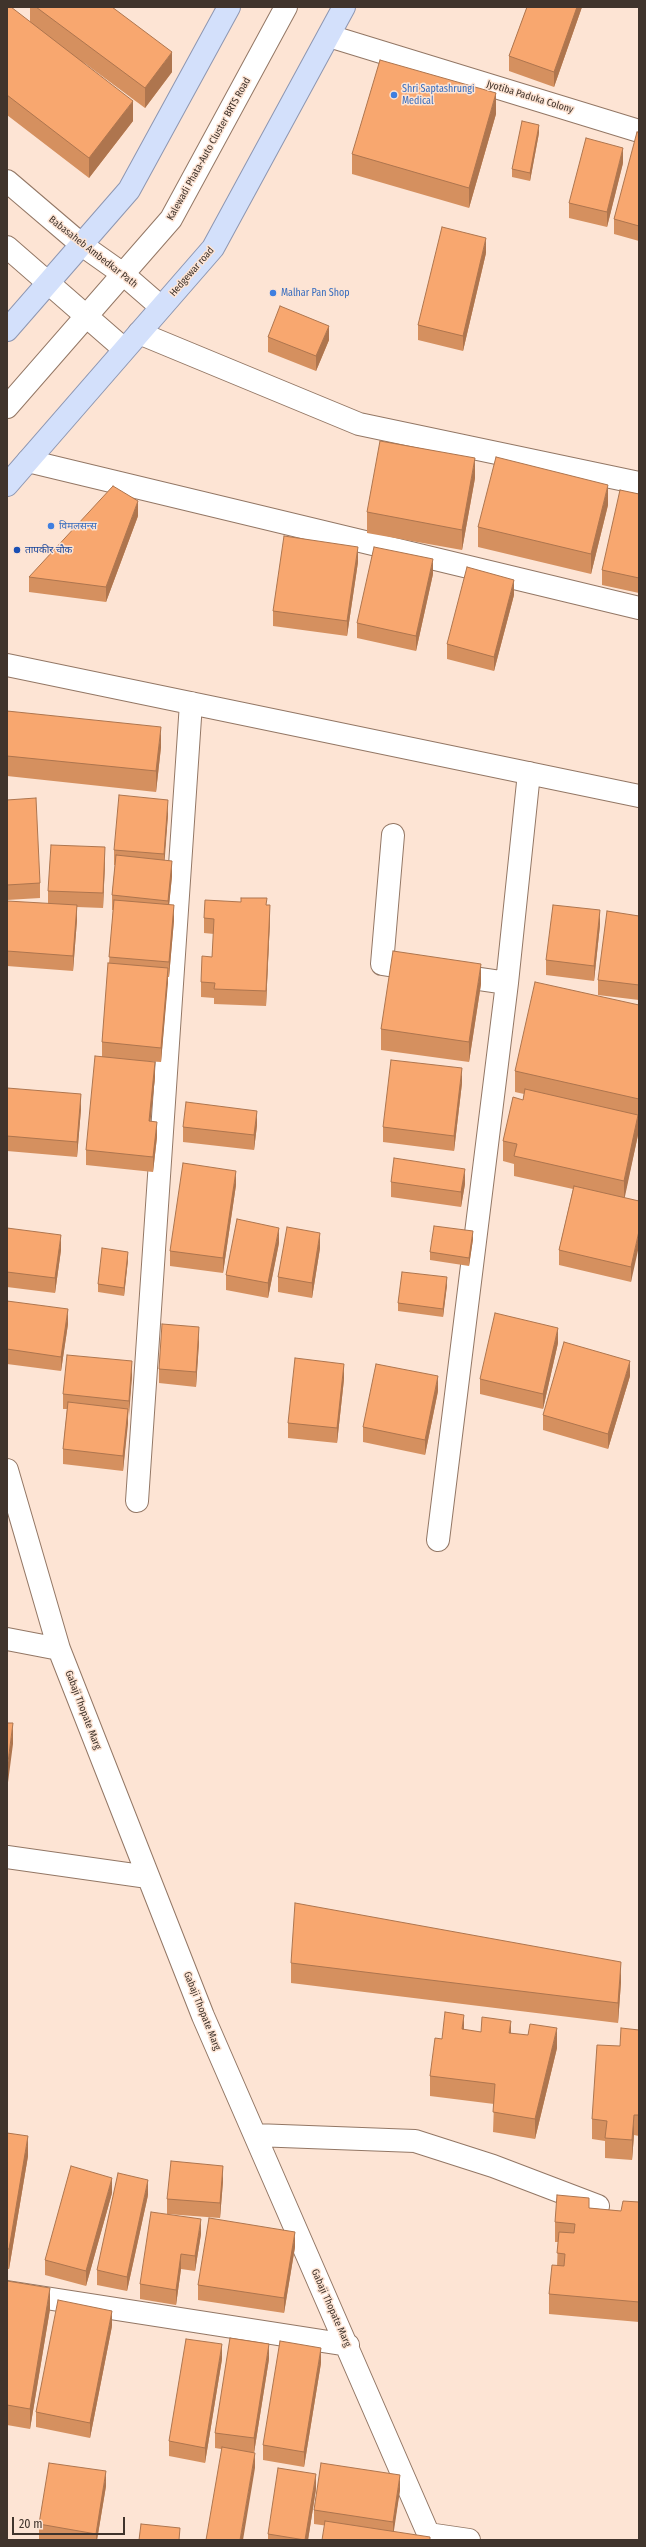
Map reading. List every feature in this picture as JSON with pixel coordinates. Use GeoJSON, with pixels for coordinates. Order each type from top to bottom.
{"type":"FeatureCollection","features":[{"type":"Feature","properties":{"kind":"main road"},"geometry":{"type":"LineString","coordinates":[[7,330],[129,190],[229,7]]}},
{"type":"Feature","properties":{"kind":"main road","name":"Hedgewar road"},"geometry":{"type":"LineString","coordinates":[[7,485],[213,248],[344,7]]}},
{"type":"Feature","properties":{"kind":"street","name":"Kalewadi Phata-Auto Cluster BRTS Road"},"geometry":{"type":"LineString","coordinates":[[7,407],[171,219],[286,7]]}},
{"type":"Feature","properties":{"kind":"street","name":"Jyotiba Paduka Colony"},"geometry":{"type":"LineString","coordinates":[[329,36],[639,131]]}},
{"type":"Feature","properties":{"kind":"street","name":"Babasaheb Ambedkar Path"},"geometry":{"type":"LineString","coordinates":[[7,181],[82,245],[123,274],[161,307]]}},
{"type":"Feature","properties":{"kind":"street"},"geometry":{"type":"LineString","coordinates":[[7,247],[124,349]]}},
{"type":"Feature","properties":{"kind":"street"},"geometry":{"type":"LineString","coordinates":[[139,333],[359,424],[639,483]]}},
{"type":"Feature","properties":{"kind":"street"},"geometry":{"type":"LineString","coordinates":[[28,461],[639,608]]}},
{"type":"Feature","properties":{"kind":"street"},"geometry":{"type":"LineString","coordinates":[[7,665],[639,796]]}},
{"type":"Feature","properties":{"kind":"street"},"geometry":{"type":"LineString","coordinates":[[136,1501],[191,703]]}},
{"type":"Feature","properties":{"kind":"street"},"geometry":{"type":"LineString","coordinates":[[438,1540],[507,983],[529,773]]}},
{"type":"Feature","properties":{"kind":"street"},"geometry":{"type":"LineString","coordinates":[[393,835],[382,964],[507,983]]}},
{"type":"Feature","properties":{"kind":"street","name":"Gabaji Thopate Marg"},"geometry":{"type":"LineString","coordinates":[[7,1470],[59,1649],[148,1877],[203,2016],[348,2345],[429,2537]]}},
{"type":"Feature","properties":{"kind":"street"},"geometry":{"type":"LineString","coordinates":[[7,1639],[59,1649]]}},
{"type":"Feature","properties":{"kind":"street"},"geometry":{"type":"LineString","coordinates":[[7,1857],[148,1877]]}},
{"type":"Feature","properties":{"kind":"street"},"geometry":{"type":"LineString","coordinates":[[255,2135],[415,2141],[493,2166],[598,2206]]}},
{"type":"Feature","properties":{"kind":"street"},"geometry":{"type":"LineString","coordinates":[[7,2292],[348,2345]]}},
{"type":"Feature","properties":{"kind":"street"},"geometry":{"type":"LineString","coordinates":[[429,2537],[469,2540]]}},
{"type":"Feature","properties":{"kind":"building"},"geometry":{"type":"Polygon","coordinates":[[[7,7],[11,7],[133,101],[89,158],[7,95],[7,7]]]}},
{"type":"Feature","properties":{"kind":"building"},"geometry":{"type":"Polygon","coordinates":[[[36,7],[112,7],[172,52],[145,88],[36,7]]]}},
{"type":"Feature","properties":{"kind":"building"},"geometry":{"type":"Polygon","coordinates":[[[527,7],[577,7],[554,72],[509,56],[527,7]]]}},
{"type":"Feature","properties":{"kind":"building"},"geometry":{"type":"Polygon","coordinates":[[[380,60],[496,93],[469,188],[352,154],[380,60]]]}},
{"type":"Feature","properties":{"kind":"building"},"geometry":{"type":"Polygon","coordinates":[[[522,121],[539,125],[530,173],[512,169],[522,121]]]}},
{"type":"Feature","properties":{"kind":"building"},"geometry":{"type":"Polygon","coordinates":[[[637,132],[639,132],[639,226],[614,219],[637,132]]]}},
{"type":"Feature","properties":{"kind":"building"},"geometry":{"type":"Polygon","coordinates":[[[586,138],[623,148],[607,212],[569,203],[586,138]]]}},
{"type":"Feature","properties":{"kind":"building"},"geometry":{"type":"Polygon","coordinates":[[[442,227],[486,238],[463,336],[418,325],[442,227]]]}},
{"type":"Feature","properties":{"kind":"building"},"geometry":{"type":"Polygon","coordinates":[[[280,306],[329,326],[316,356],[268,337],[280,306]]]}},
{"type":"Feature","properties":{"kind":"building"},"geometry":{"type":"Polygon","coordinates":[[[380,441],[475,458],[462,530],[367,512],[380,441]]]}},
{"type":"Feature","properties":{"kind":"building"},"geometry":{"type":"Polygon","coordinates":[[[496,457],[608,485],[591,554],[478,527],[496,457]]]}},
{"type":"Feature","properties":{"kind":"building"},"geometry":{"type":"Polygon","coordinates":[[[113,486],[138,501],[106,587],[29,577],[113,486]]]}},
{"type":"Feature","properties":{"kind":"building"},"geometry":{"type":"Polygon","coordinates":[[[620,490],[639,494],[639,578],[602,570],[620,490]]]}},
{"type":"Feature","properties":{"kind":"building"},"geometry":{"type":"Polygon","coordinates":[[[284,536],[358,547],[347,621],[273,611],[284,536]]]}},
{"type":"Feature","properties":{"kind":"building"},"geometry":{"type":"Polygon","coordinates":[[[374,547],[433,559],[416,636],[357,623],[374,547]]]}},
{"type":"Feature","properties":{"kind":"building"},"geometry":{"type":"Polygon","coordinates":[[[467,567],[514,580],[494,657],[447,644],[467,567]]]}},
{"type":"Feature","properties":{"kind":"building"},"geometry":{"type":"Polygon","coordinates":[[[7,711],[161,727],[156,771],[7,756],[7,711]]]}},
{"type":"Feature","properties":{"kind":"building"},"geometry":{"type":"Polygon","coordinates":[[[119,795],[168,800],[164,854],[114,850],[119,795]]]}},
{"type":"Feature","properties":{"kind":"building"},"geometry":{"type":"Polygon","coordinates":[[[36,798],[40,883],[7,885],[7,800],[36,798]]]}},
{"type":"Feature","properties":{"kind":"building"},"geometry":{"type":"Polygon","coordinates":[[[51,845],[105,847],[103,893],[48,891],[51,845]]]}},
{"type":"Feature","properties":{"kind":"building"},"geometry":{"type":"Polygon","coordinates":[[[116,855],[172,861],[168,901],[112,895],[116,855]]]}},
{"type":"Feature","properties":{"kind":"building"},"geometry":{"type":"Polygon","coordinates":[[[241,898],[267,898],[266,905],[270,905],[266,991],[214,989],[215,983],[201,982],[202,956],[212,957],[214,919],[204,918],[205,900],[241,902],[241,898]]]}},
{"type":"Feature","properties":{"kind":"building"},"geometry":{"type":"Polygon","coordinates":[[[114,900],[174,905],[169,962],[109,957],[114,900]]]}},
{"type":"Feature","properties":{"kind":"building"},"geometry":{"type":"Polygon","coordinates":[[[7,901],[77,905],[73,956],[7,951],[7,901]]]}},
{"type":"Feature","properties":{"kind":"building"},"geometry":{"type":"Polygon","coordinates":[[[553,905],[600,910],[594,966],[546,960],[553,905]]]}},
{"type":"Feature","properties":{"kind":"building"},"geometry":{"type":"Polygon","coordinates":[[[607,911],[639,916],[639,985],[598,980],[607,911]]]}},
{"type":"Feature","properties":{"kind":"building"},"geometry":{"type":"Polygon","coordinates":[[[393,951],[481,964],[469,1042],[381,1029],[393,951]]]}},
{"type":"Feature","properties":{"kind":"building"},"geometry":{"type":"Polygon","coordinates":[[[108,963],[168,968],[161,1048],[102,1042],[108,963]]]}},
{"type":"Feature","properties":{"kind":"building"},"geometry":{"type":"Polygon","coordinates":[[[535,982],[639,1005],[639,1099],[515,1071],[535,982]]]}},
{"type":"Feature","properties":{"kind":"building"},"geometry":{"type":"Polygon","coordinates":[[[95,1056],[155,1062],[149,1121],[157,1122],[153,1157],[86,1150],[95,1056]]]}},
{"type":"Feature","properties":{"kind":"building"},"geometry":{"type":"Polygon","coordinates":[[[391,1060],[462,1068],[454,1136],[383,1127],[391,1060]]]}},
{"type":"Feature","properties":{"kind":"building"},"geometry":{"type":"Polygon","coordinates":[[[7,1088],[81,1094],[77,1142],[7,1136],[7,1088]]]}},
{"type":"Feature","properties":{"kind":"building"},"geometry":{"type":"Polygon","coordinates":[[[525,1089],[638,1115],[624,1181],[514,1156],[517,1144],[503,1141],[513,1097],[523,1100],[525,1089]]]}},
{"type":"Feature","properties":{"kind":"building"},"geometry":{"type":"Polygon","coordinates":[[[186,1102],[257,1111],[254,1135],[183,1127],[186,1102]]]}},
{"type":"Feature","properties":{"kind":"building"},"geometry":{"type":"Polygon","coordinates":[[[394,1158],[465,1169],[461,1192],[391,1182],[394,1158]]]}},
{"type":"Feature","properties":{"kind":"building"},"geometry":{"type":"Polygon","coordinates":[[[183,1163],[236,1171],[223,1258],[170,1251],[183,1163]]]}},
{"type":"Feature","properties":{"kind":"building"},"geometry":{"type":"Polygon","coordinates":[[[574,1186],[639,1201],[639,1231],[631,1267],[559,1250],[574,1186]]]}},
{"type":"Feature","properties":{"kind":"building"},"geometry":{"type":"Polygon","coordinates":[[[237,1219],[279,1228],[268,1283],[226,1275],[237,1219]]]}},
{"type":"Feature","properties":{"kind":"building"},"geometry":{"type":"Polygon","coordinates":[[[434,1226],[473,1231],[469,1258],[430,1252],[434,1226]]]}},
{"type":"Feature","properties":{"kind":"building"},"geometry":{"type":"Polygon","coordinates":[[[287,1227],[320,1233],[312,1283],[278,1277],[287,1227]]]}},
{"type":"Feature","properties":{"kind":"building"},"geometry":{"type":"Polygon","coordinates":[[[7,1228],[61,1235],[55,1278],[7,1272],[7,1228]]]}},
{"type":"Feature","properties":{"kind":"building"},"geometry":{"type":"Polygon","coordinates":[[[102,1248],[128,1252],[124,1288],[98,1284],[102,1248]]]}},
{"type":"Feature","properties":{"kind":"building"},"geometry":{"type":"Polygon","coordinates":[[[402,1272],[447,1277],[443,1309],[398,1303],[402,1272]]]}},
{"type":"Feature","properties":{"kind":"building"},"geometry":{"type":"Polygon","coordinates":[[[7,1301],[68,1309],[61,1357],[7,1349],[7,1301]]]}},
{"type":"Feature","properties":{"kind":"building"},"geometry":{"type":"Polygon","coordinates":[[[495,1313],[558,1328],[543,1394],[480,1379],[495,1313]]]}},
{"type":"Feature","properties":{"kind":"building"},"geometry":{"type":"Polygon","coordinates":[[[162,1324],[199,1327],[196,1372],[159,1369],[162,1324]]]}},
{"type":"Feature","properties":{"kind":"building"},"geometry":{"type":"Polygon","coordinates":[[[564,1342],[630,1361],[608,1434],[543,1415],[564,1342]]]}},
{"type":"Feature","properties":{"kind":"building"},"geometry":{"type":"Polygon","coordinates":[[[67,1355],[132,1361],[129,1401],[63,1394],[67,1355]]]}},
{"type":"Feature","properties":{"kind":"building"},"geometry":{"type":"Polygon","coordinates":[[[295,1358],[344,1364],[337,1428],[288,1423],[295,1358]]]}},
{"type":"Feature","properties":{"kind":"building"},"geometry":{"type":"Polygon","coordinates":[[[376,1364],[438,1376],[425,1440],[363,1427],[376,1364]]]}},
{"type":"Feature","properties":{"kind":"building"},"geometry":{"type":"Polygon","coordinates":[[[68,1402],[128,1409],[123,1456],[63,1449],[68,1402]]]}},
{"type":"Feature","properties":{"kind":"building"},"geometry":{"type":"Polygon","coordinates":[[[7,1723],[13,1723],[7,1770],[7,1723]]]}},
{"type":"Feature","properties":{"kind":"building"},"geometry":{"type":"Polygon","coordinates":[[[295,1903],[621,1962],[618,2003],[291,1963],[295,1903]]]}},
{"type":"Feature","properties":{"kind":"building"},"geometry":{"type":"Polygon","coordinates":[[[445,2012],[464,2015],[462,2029],[481,2032],[482,2017],[511,2021],[509,2033],[528,2035],[530,2024],[557,2028],[535,2119],[493,2112],[495,2084],[430,2076],[435,2038],[442,2039],[445,2012]]]}},
{"type":"Feature","properties":{"kind":"building"},"geometry":{"type":"Polygon","coordinates":[[[621,2028],[639,2030],[639,2115],[634,2115],[632,2140],[605,2138],[607,2121],[592,2119],[597,2045],[620,2046],[621,2028]]]}},
{"type":"Feature","properties":{"kind":"building"},"geometry":{"type":"Polygon","coordinates":[[[7,2133],[28,2136],[9,2249],[7,2249],[7,2133]]]}},
{"type":"Feature","properties":{"kind":"building"},"geometry":{"type":"Polygon","coordinates":[[[171,2161],[223,2166],[220,2203],[167,2199],[171,2161]]]}},
{"type":"Feature","properties":{"kind":"building"},"geometry":{"type":"Polygon","coordinates":[[[71,2166],[112,2178],[86,2271],[45,2260],[71,2166]]]}},
{"type":"Feature","properties":{"kind":"building"},"geometry":{"type":"Polygon","coordinates":[[[118,2173],[148,2180],[127,2277],[97,2270],[118,2173]]]}},
{"type":"Feature","properties":{"kind":"building"},"geometry":{"type":"Polygon","coordinates":[[[557,2195],[589,2198],[589,2208],[621,2211],[623,2201],[639,2202],[639,2302],[549,2294],[552,2265],[564,2266],[565,2254],[557,2253],[559,2232],[574,2233],[575,2224],[555,2222],[557,2195]]]}},
{"type":"Feature","properties":{"kind":"building"},"geometry":{"type":"Polygon","coordinates":[[[151,2212],[201,2219],[195,2256],[181,2254],[176,2290],[140,2284],[151,2212]]]}},
{"type":"Feature","properties":{"kind":"building"},"geometry":{"type":"Polygon","coordinates":[[[209,2218],[295,2232],[284,2298],[198,2285],[209,2218]]]}},
{"type":"Feature","properties":{"kind":"building"},"geometry":{"type":"Polygon","coordinates":[[[7,2281],[50,2288],[30,2409],[7,2405],[7,2281]]]}},
{"type":"Feature","properties":{"kind":"building"},"geometry":{"type":"Polygon","coordinates":[[[58,2300],[112,2311],[90,2423],[36,2412],[58,2300]]]}},
{"type":"Feature","properties":{"kind":"building"},"geometry":{"type":"Polygon","coordinates":[[[230,2338],[269,2344],[254,2438],[215,2433],[230,2338]]]}},
{"type":"Feature","properties":{"kind":"building"},"geometry":{"type":"Polygon","coordinates":[[[186,2339],[222,2344],[205,2448],[169,2441],[186,2339]]]}},
{"type":"Feature","properties":{"kind":"building"},"geometry":{"type":"Polygon","coordinates":[[[280,2341],[321,2348],[304,2452],[263,2445],[280,2341]]]}},
{"type":"Feature","properties":{"kind":"building"},"geometry":{"type":"Polygon","coordinates":[[[222,2447],[255,2453],[240,2540],[206,2540],[222,2447]]]}},
{"type":"Feature","properties":{"kind":"building"},"geometry":{"type":"Polygon","coordinates":[[[49,2463],[106,2471],[96,2534],[39,2524],[49,2463]]]}},
{"type":"Feature","properties":{"kind":"building"},"geometry":{"type":"Polygon","coordinates":[[[321,2463],[400,2475],[393,2522],[314,2510],[321,2463]]]}},
{"type":"Feature","properties":{"kind":"building"},"geometry":{"type":"Polygon","coordinates":[[[278,2468],[316,2474],[305,2540],[268,2534],[278,2468]]]}},
{"type":"Feature","properties":{"kind":"building"},"geometry":{"type":"Polygon","coordinates":[[[325,2521],[430,2537],[430,2540],[322,2540],[325,2521]]]}},
{"type":"Feature","properties":{"kind":"building"},"geometry":{"type":"Polygon","coordinates":[[[141,2524],[180,2528],[179,2540],[139,2540],[141,2524]]]}},
{"type":"Feature","properties":{"kind":"place","name":"Shri Saptashrungi Medical"},"geometry":{"type":"Point","coordinates":[394,95]}},
{"type":"Feature","properties":{"kind":"place","name":"Malhar Pan Shop"},"geometry":{"type":"Point","coordinates":[273,293]}},
{"type":"Feature","properties":{"kind":"place","name":"विमलसन्स"},"geometry":{"type":"Point","coordinates":[51,526]}},
{"type":"Feature","properties":{"kind":"place","name":"तापकीर चौक"},"geometry":{"type":"Point","coordinates":[17,550]}}]}
